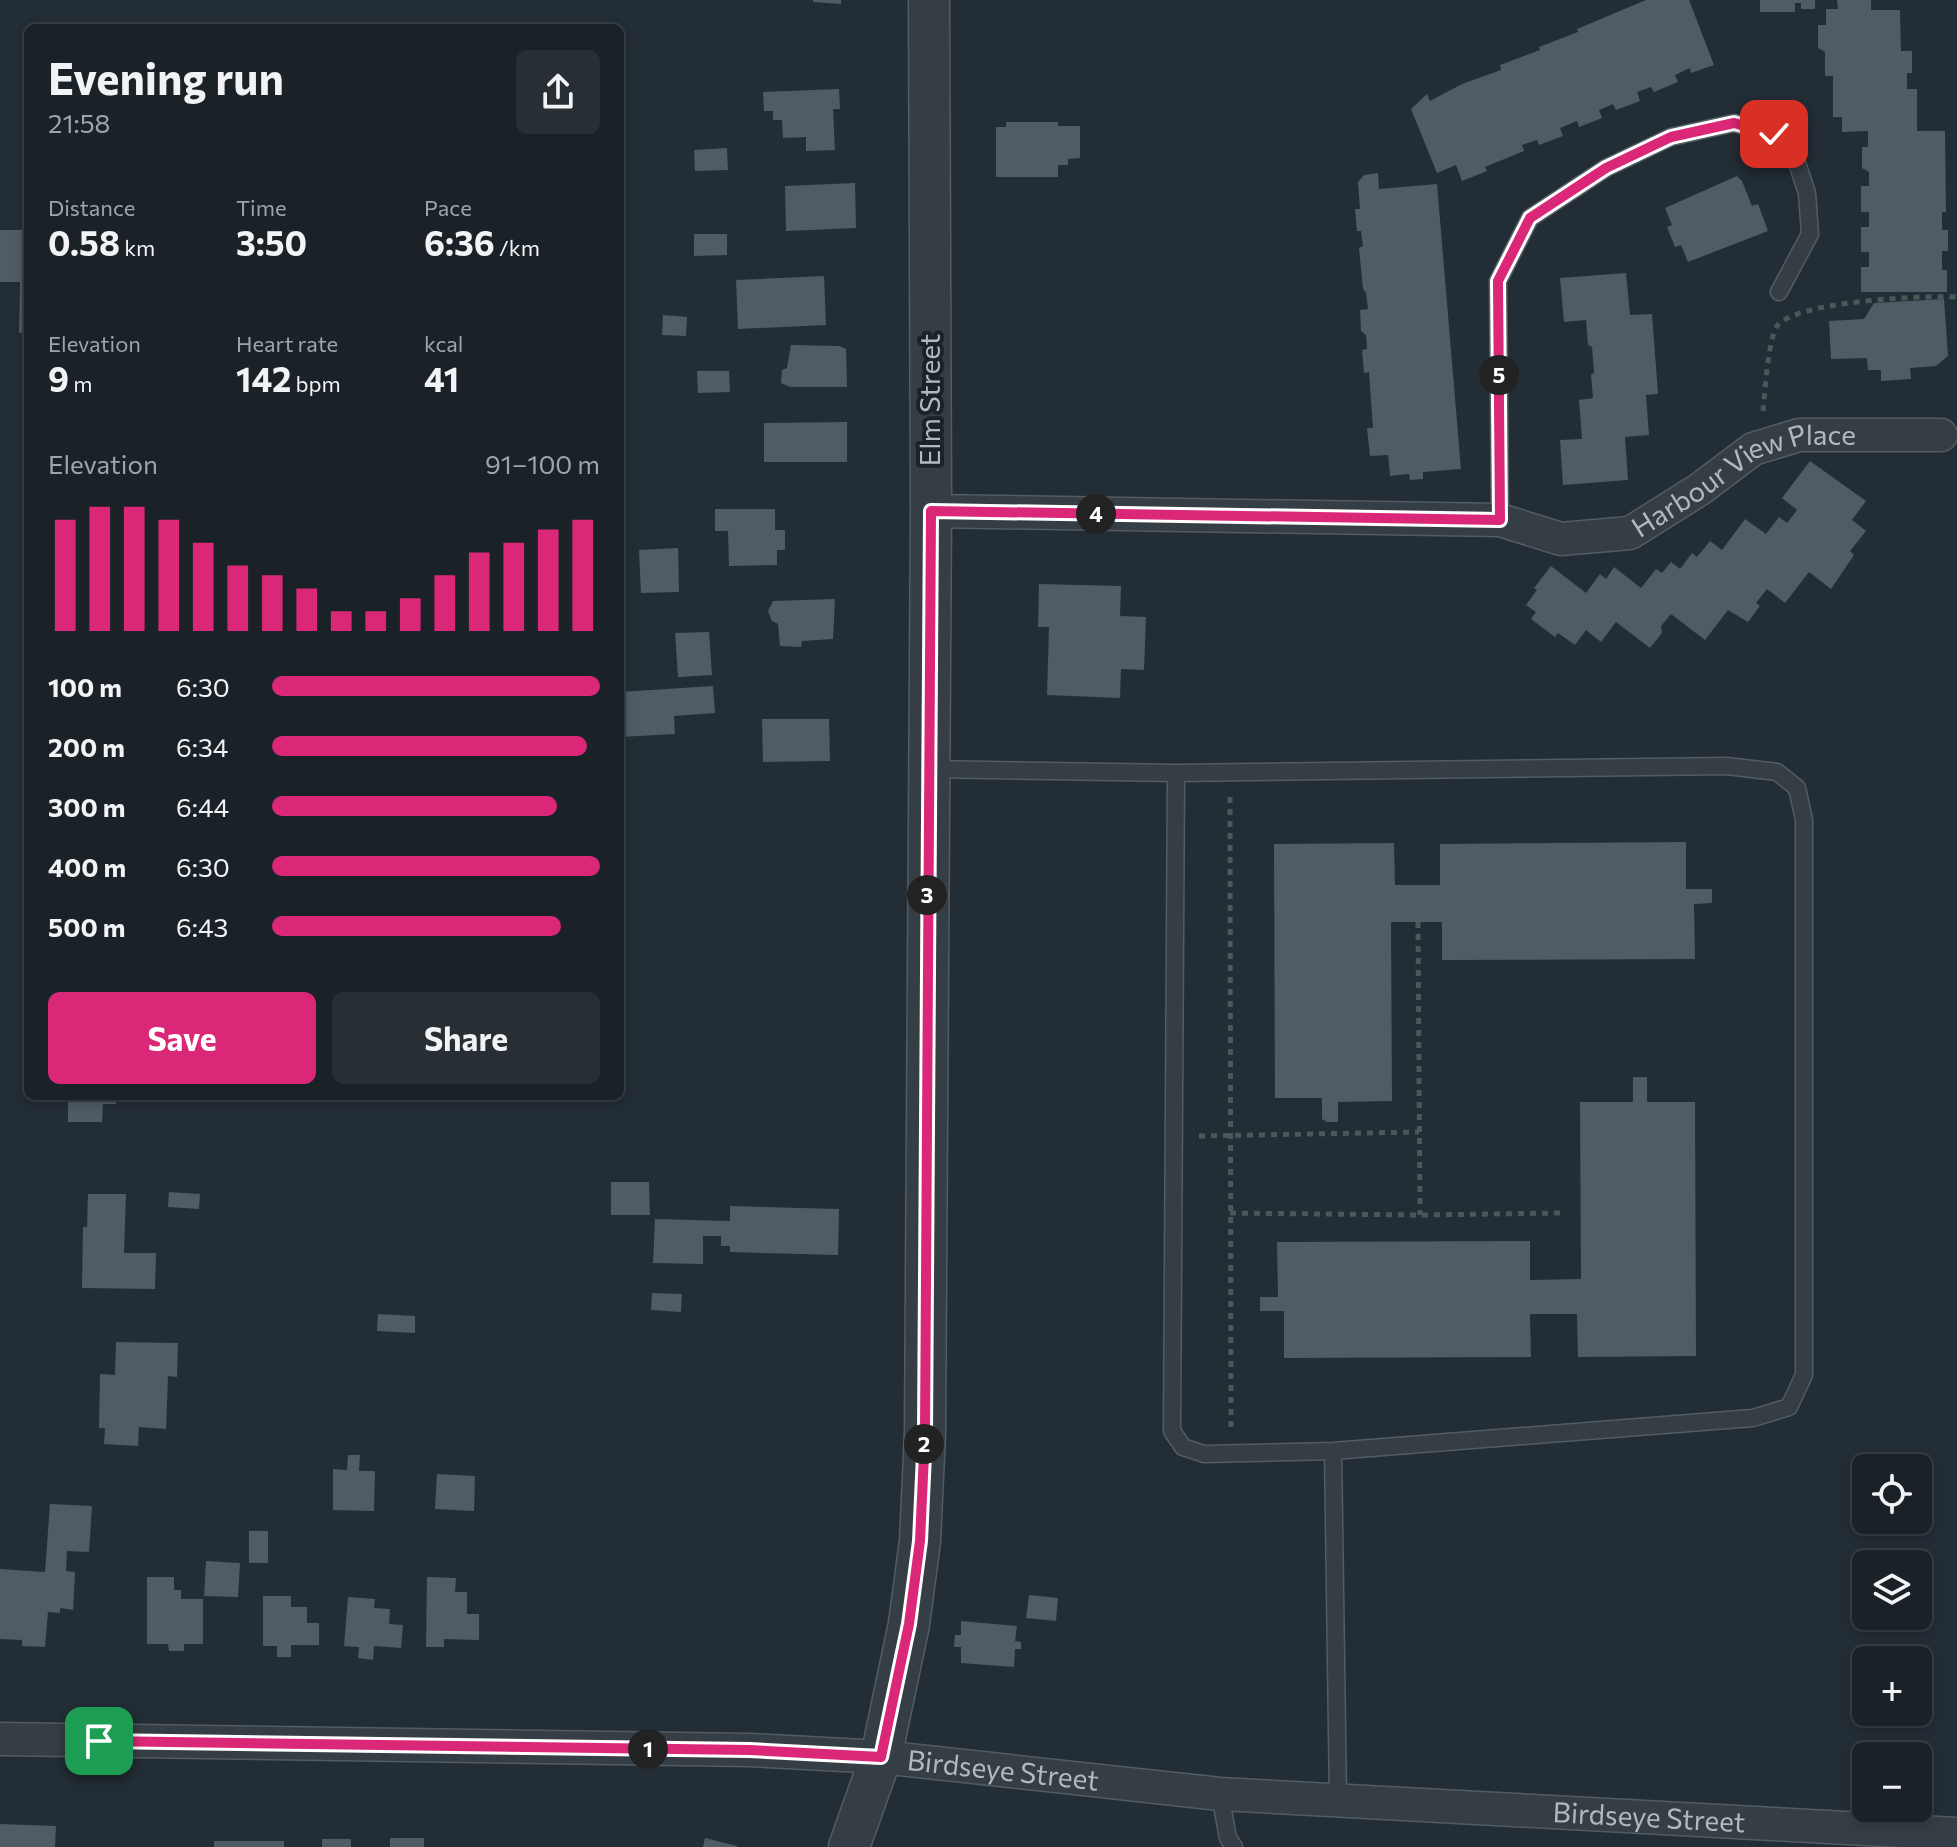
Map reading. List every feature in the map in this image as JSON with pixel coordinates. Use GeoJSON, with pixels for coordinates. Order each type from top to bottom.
{"type":"FeatureCollection","features":[{"type":"Feature","properties":{"kind":"street","name":"Elm Street"},"geometry":{"type":"LineString","coordinates":[[849,1847],[881,1757],[909,1624],[920,1541],[925,1433],[931,511],[929,0]]}},
{"type":"Feature","properties":{"kind":"street","name":"Harbour View Place"},"geometry":{"type":"LineString","coordinates":[[931,511],[1500,520],[1561,539],[1630,533],[1700,489],[1753,449],[1799,435],[1941,435]]}},
{"type":"Feature","properties":{"kind":"street","name":"Birdseye Street"},"geometry":{"type":"LineString","coordinates":[[0,1739],[750,1750],[881,1757],[1220,1794],[1957,1834]]}},
{"type":"Feature","properties":{"kind":"lane"},"geometry":{"type":"LineString","coordinates":[[1500,520],[1498,281],[1530,218],[1606,168],[1671,137],[1734,123],[1774,134],[1794,154],[1807,193],[1810,234],[1779,292]]}},
{"type":"Feature","properties":{"kind":"lane"},"geometry":{"type":"LineString","coordinates":[[927,769],[1176,773],[1727,766],[1777,772],[1797,788],[1804,820],[1804,1375],[1789,1407],[1753,1418],[1333,1451],[1204,1454],[1183,1447],[1172,1431],[1176,773]]}},
{"type":"Feature","properties":{"kind":"lane"},"geometry":{"type":"LineString","coordinates":[[1333,1451],[1338,1800]]}},
{"type":"Feature","properties":{"kind":"lane"},"geometry":{"type":"LineString","coordinates":[[1220,1794],[1228,1838],[1234,1847]]}},
{"type":"Feature","properties":{"kind":"path"},"geometry":{"type":"LineString","coordinates":[[1759,447],[1770,354],[1777,327],[1789,317],[1835,306],[1898,297],[1957,297]]}},
{"type":"Feature","properties":{"kind":"path"},"geometry":{"type":"LineString","coordinates":[[1230,796],[1231,1454]]}},
{"type":"Feature","properties":{"kind":"path"},"geometry":{"type":"LineString","coordinates":[[1418,922],[1420,1215]]}},
{"type":"Feature","properties":{"kind":"path"},"geometry":{"type":"LineString","coordinates":[[1174,1136],[1419,1132]]}},
{"type":"Feature","properties":{"kind":"path"},"geometry":{"type":"LineString","coordinates":[[1230,1213],[1562,1213]]}},
{"type":"Feature","properties":{"kind":"building"},"geometry":{"type":"Polygon","coordinates":[[[841,0],[841,4],[813,2],[841,0]]]}},
{"type":"Feature","properties":{"kind":"building"},"geometry":{"type":"Polygon","coordinates":[[[1646,0],[1689,0],[1714,65],[1691,73],[1690,68],[1675,75],[1678,82],[1654,92],[1651,87],[1637,92],[1640,101],[1616,110],[1613,104],[1599,110],[1602,118],[1579,127],[1577,121],[1560,128],[1563,136],[1539,145],[1537,140],[1522,145],[1524,151],[1485,167],[1487,171],[1462,181],[1456,165],[1437,173],[1411,109],[1427,94],[1430,101],[1462,84],[1501,70],[1500,65],[1540,50],[1539,47],[1578,32],[1577,29],[1646,0]]]}},
{"type":"Feature","properties":{"kind":"building"},"geometry":{"type":"Polygon","coordinates":[[[1760,0],[1815,0],[1815,9],[1801,9],[1801,3],[1795,3],[1795,12],[1760,12],[1760,0]]]}},
{"type":"Feature","properties":{"kind":"building"},"geometry":{"type":"Polygon","coordinates":[[[1837,0],[1871,0],[1871,10],[1900,10],[1901,51],[1912,51],[1912,73],[1907,73],[1907,89],[1917,89],[1917,131],[1945,131],[1946,212],[1942,212],[1942,230],[1948,230],[1948,251],[1942,251],[1942,270],[1947,270],[1947,292],[1861,292],[1861,267],[1869,267],[1869,252],[1861,252],[1861,227],[1869,227],[1869,212],[1861,212],[1861,186],[1869,186],[1869,172],[1862,168],[1862,147],[1868,147],[1868,131],[1842,132],[1842,117],[1833,117],[1833,76],[1825,76],[1825,52],[1818,48],[1818,25],[1826,25],[1826,9],[1838,9],[1837,0]]]}},
{"type":"Feature","properties":{"kind":"building"},"geometry":{"type":"Polygon","coordinates":[[[839,89],[840,109],[833,109],[835,150],[806,151],[806,137],[783,138],[782,120],[773,120],[773,111],[764,111],[763,92],[839,89]]]}},
{"type":"Feature","properties":{"kind":"building"},"geometry":{"type":"Polygon","coordinates":[[[1006,122],[1058,122],[1058,126],[1080,126],[1080,158],[1068,159],[1068,165],[1058,165],[1058,177],[996,177],[996,127],[1006,127],[1006,122]]]}},
{"type":"Feature","properties":{"kind":"building"},"geometry":{"type":"Polygon","coordinates":[[[727,148],[728,170],[695,171],[694,150],[727,148]]]}},
{"type":"Feature","properties":{"kind":"building"},"geometry":{"type":"Polygon","coordinates":[[[1378,173],[1379,189],[1437,184],[1461,469],[1423,472],[1423,479],[1410,480],[1409,474],[1390,476],[1388,455],[1370,456],[1367,428],[1373,428],[1369,372],[1364,373],[1362,350],[1367,349],[1366,335],[1361,331],[1360,310],[1368,309],[1359,248],[1363,246],[1361,231],[1357,231],[1355,209],[1360,209],[1358,182],[1364,175],[1378,173]]]}},
{"type":"Feature","properties":{"kind":"building"},"geometry":{"type":"Polygon","coordinates":[[[1737,176],[1752,206],[1758,204],[1768,231],[1688,262],[1681,245],[1675,247],[1667,227],[1672,225],[1665,208],[1737,176]]]}},
{"type":"Feature","properties":{"kind":"building"},"geometry":{"type":"Polygon","coordinates":[[[855,183],[856,228],[786,231],[785,186],[855,183]]]}},
{"type":"Feature","properties":{"kind":"building"},"geometry":{"type":"Polygon","coordinates":[[[0,230],[24,230],[24,333],[19,333],[20,282],[0,282],[0,230]]]}},
{"type":"Feature","properties":{"kind":"building"},"geometry":{"type":"Polygon","coordinates":[[[694,234],[727,234],[727,255],[694,256],[694,234]]]}},
{"type":"Feature","properties":{"kind":"building"},"geometry":{"type":"Polygon","coordinates":[[[1626,273],[1630,315],[1652,314],[1658,394],[1646,395],[1649,435],[1625,437],[1628,480],[1563,485],[1560,440],[1582,439],[1579,400],[1593,398],[1591,375],[1594,373],[1586,320],[1564,322],[1560,278],[1626,273]]]}},
{"type":"Feature","properties":{"kind":"building"},"geometry":{"type":"Polygon","coordinates":[[[824,276],[826,325],[738,329],[736,280],[824,276]]]}},
{"type":"Feature","properties":{"kind":"building"},"geometry":{"type":"Polygon","coordinates":[[[1944,299],[1948,356],[1936,366],[1910,368],[1911,379],[1881,381],[1881,370],[1868,370],[1867,358],[1831,359],[1829,321],[1864,319],[1874,303],[1944,299]]]}},
{"type":"Feature","properties":{"kind":"building"},"geometry":{"type":"Polygon","coordinates":[[[663,315],[687,317],[686,336],[662,335],[663,315]]]}},
{"type":"Feature","properties":{"kind":"building"},"geometry":{"type":"Polygon","coordinates":[[[791,345],[839,346],[846,349],[847,387],[790,387],[781,383],[791,345]]]}},
{"type":"Feature","properties":{"kind":"building"},"geometry":{"type":"Polygon","coordinates":[[[697,371],[729,371],[730,392],[698,393],[697,371]]]}},
{"type":"Feature","properties":{"kind":"building"},"geometry":{"type":"Polygon","coordinates":[[[847,422],[847,462],[764,462],[764,423],[847,422]]]}},
{"type":"Feature","properties":{"kind":"building"},"geometry":{"type":"Polygon","coordinates":[[[1810,461],[1866,501],[1852,520],[1866,531],[1850,551],[1854,555],[1831,589],[1809,572],[1785,603],[1767,589],[1756,603],[1760,606],[1748,622],[1728,610],[1705,640],[1671,614],[1650,648],[1616,622],[1601,642],[1586,630],[1575,645],[1558,633],[1555,637],[1531,619],[1536,612],[1526,605],[1537,590],[1534,588],[1551,566],[1586,593],[1600,574],[1606,579],[1614,567],[1641,588],[1656,569],[1662,573],[1671,562],[1680,569],[1692,553],[1697,557],[1710,541],[1722,550],[1745,519],[1766,534],[1779,517],[1787,523],[1797,510],[1782,498],[1810,461]]]}},
{"type":"Feature","properties":{"kind":"building"},"geometry":{"type":"Polygon","coordinates":[[[715,509],[775,509],[775,530],[785,530],[785,550],[777,550],[777,565],[729,566],[728,531],[715,531],[715,509]]]}},
{"type":"Feature","properties":{"kind":"building"},"geometry":{"type":"Polygon","coordinates":[[[678,548],[679,592],[641,593],[639,550],[678,548]]]}},
{"type":"Feature","properties":{"kind":"building"},"geometry":{"type":"Polygon","coordinates":[[[1039,584],[1121,586],[1120,616],[1146,617],[1144,670],[1121,669],[1120,698],[1047,695],[1049,627],[1038,627],[1039,584]]]}},
{"type":"Feature","properties":{"kind":"building"},"geometry":{"type":"Polygon","coordinates":[[[835,599],[833,639],[802,641],[801,647],[780,646],[778,624],[772,621],[768,611],[773,601],[835,599]]]}},
{"type":"Feature","properties":{"kind":"building"},"geometry":{"type":"Polygon","coordinates":[[[709,632],[712,675],[678,677],[675,633],[709,632]]]}},
{"type":"Feature","properties":{"kind":"building"},"geometry":{"type":"Polygon","coordinates":[[[713,686],[715,713],[674,716],[675,734],[624,737],[624,692],[713,686]]]}},
{"type":"Feature","properties":{"kind":"building"},"geometry":{"type":"Polygon","coordinates":[[[762,719],[829,719],[830,761],[763,762],[762,719]]]}},
{"type":"Feature","properties":{"kind":"building"},"geometry":{"type":"Polygon","coordinates":[[[1686,842],[1686,889],[1712,889],[1712,903],[1694,904],[1695,959],[1442,960],[1442,922],[1391,922],[1392,1101],[1338,1102],[1338,1122],[1327,1122],[1322,1119],[1322,1098],[1275,1098],[1274,844],[1394,843],[1395,885],[1440,885],[1440,844],[1686,842]]]}},
{"type":"Feature","properties":{"kind":"building"},"geometry":{"type":"Polygon","coordinates":[[[1633,1077],[1647,1077],[1647,1102],[1695,1102],[1696,1356],[1578,1357],[1577,1314],[1530,1314],[1531,1357],[1284,1358],[1284,1311],[1260,1311],[1260,1297],[1278,1297],[1277,1242],[1530,1241],[1530,1280],[1581,1279],[1580,1102],[1633,1102],[1633,1077]]]}},
{"type":"Feature","properties":{"kind":"building"},"geometry":{"type":"Polygon","coordinates":[[[116,1100],[116,1104],[103,1104],[102,1122],[68,1122],[68,1102],[61,1102],[116,1100]]]}},
{"type":"Feature","properties":{"kind":"building"},"geometry":{"type":"Polygon","coordinates":[[[611,1182],[649,1182],[650,1215],[611,1215],[611,1182]]]}},
{"type":"Feature","properties":{"kind":"building"},"geometry":{"type":"Polygon","coordinates":[[[169,1192],[200,1194],[199,1209],[168,1207],[169,1192]]]}},
{"type":"Feature","properties":{"kind":"building"},"geometry":{"type":"Polygon","coordinates":[[[88,1194],[126,1194],[124,1253],[156,1253],[155,1289],[82,1288],[83,1227],[87,1227],[88,1194]]]}},
{"type":"Feature","properties":{"kind":"building"},"geometry":{"type":"Polygon","coordinates":[[[730,1206],[839,1209],[838,1255],[730,1252],[730,1246],[721,1246],[721,1236],[703,1236],[703,1264],[653,1263],[655,1219],[730,1221],[730,1206]]]}},
{"type":"Feature","properties":{"kind":"building"},"geometry":{"type":"Polygon","coordinates":[[[652,1293],[682,1294],[681,1312],[651,1310],[652,1293]]]}},
{"type":"Feature","properties":{"kind":"building"},"geometry":{"type":"Polygon","coordinates":[[[378,1314],[415,1316],[415,1333],[377,1331],[378,1314]]]}},
{"type":"Feature","properties":{"kind":"building"},"geometry":{"type":"Polygon","coordinates":[[[116,1342],[178,1343],[177,1377],[168,1376],[166,1429],[139,1427],[138,1446],[104,1444],[105,1428],[99,1428],[100,1374],[115,1375],[116,1342]]]}},
{"type":"Feature","properties":{"kind":"building"},"geometry":{"type":"Polygon","coordinates":[[[348,1455],[360,1455],[359,1471],[375,1471],[374,1511],[333,1510],[333,1469],[347,1470],[348,1455]]]}},
{"type":"Feature","properties":{"kind":"building"},"geometry":{"type":"Polygon","coordinates":[[[437,1474],[475,1476],[474,1511],[435,1509],[437,1474]]]}},
{"type":"Feature","properties":{"kind":"building"},"geometry":{"type":"Polygon","coordinates":[[[50,1504],[92,1506],[89,1552],[67,1551],[66,1571],[75,1572],[73,1610],[60,1608],[60,1613],[48,1612],[45,1647],[22,1646],[22,1640],[0,1639],[0,1569],[45,1572],[50,1504]]]}},
{"type":"Feature","properties":{"kind":"building"},"geometry":{"type":"Polygon","coordinates":[[[249,1531],[268,1531],[268,1563],[249,1563],[249,1531]]]}},
{"type":"Feature","properties":{"kind":"building"},"geometry":{"type":"Polygon","coordinates":[[[206,1561],[240,1563],[238,1597],[204,1596],[206,1561]]]}},
{"type":"Feature","properties":{"kind":"building"},"geometry":{"type":"Polygon","coordinates":[[[147,1577],[174,1577],[174,1590],[181,1590],[181,1599],[203,1599],[203,1644],[184,1644],[184,1651],[169,1651],[168,1644],[147,1644],[147,1577]]]}},
{"type":"Feature","properties":{"kind":"building"},"geometry":{"type":"Polygon","coordinates":[[[427,1577],[456,1578],[455,1592],[467,1592],[467,1614],[479,1614],[479,1640],[444,1639],[444,1647],[426,1647],[427,1577]]]}},
{"type":"Feature","properties":{"kind":"building"},"geometry":{"type":"Polygon","coordinates":[[[1029,1595],[1058,1598],[1056,1621],[1026,1618],[1029,1595]]]}},
{"type":"Feature","properties":{"kind":"building"},"geometry":{"type":"Polygon","coordinates":[[[263,1596],[291,1596],[291,1607],[307,1607],[307,1623],[319,1623],[319,1645],[291,1645],[291,1657],[277,1657],[277,1646],[263,1646],[263,1596]]]}},
{"type":"Feature","properties":{"kind":"building"},"geometry":{"type":"Polygon","coordinates":[[[348,1597],[375,1599],[374,1608],[390,1609],[389,1624],[403,1625],[401,1648],[374,1646],[373,1660],[358,1658],[359,1647],[344,1646],[348,1597]]]}},
{"type":"Feature","properties":{"kind":"building"},"geometry":{"type":"Polygon","coordinates":[[[961,1621],[1017,1626],[1015,1641],[1021,1642],[1021,1649],[1015,1649],[1014,1667],[961,1663],[961,1647],[954,1647],[955,1635],[961,1635],[961,1621]]]}},
{"type":"Feature","properties":{"kind":"building"},"geometry":{"type":"Polygon","coordinates":[[[0,1824],[56,1826],[55,1847],[0,1847],[0,1824]]]}},
{"type":"Feature","properties":{"kind":"building"},"geometry":{"type":"Polygon","coordinates":[[[390,1838],[424,1838],[424,1847],[390,1847],[390,1838]]]}},
{"type":"Feature","properties":{"kind":"building"},"geometry":{"type":"Polygon","coordinates":[[[705,1838],[737,1846],[737,1847],[703,1847],[705,1838]]]}},
{"type":"Feature","properties":{"kind":"building"},"geometry":{"type":"Polygon","coordinates":[[[322,1839],[351,1839],[351,1847],[322,1847],[322,1839]]]}},
{"type":"Feature","properties":{"kind":"building"},"geometry":{"type":"Polygon","coordinates":[[[214,1841],[284,1841],[284,1847],[214,1847],[214,1841]]]}},
{"type":"Feature","properties":{"kind":"route"},"geometry":{"type":"LineString","coordinates":[[99,1741],[750,1750],[881,1757],[909,1624],[920,1541],[925,1433],[931,511],[1500,520],[1498,281],[1530,218],[1606,168],[1671,137],[1734,123],[1774,134]]}}]}
